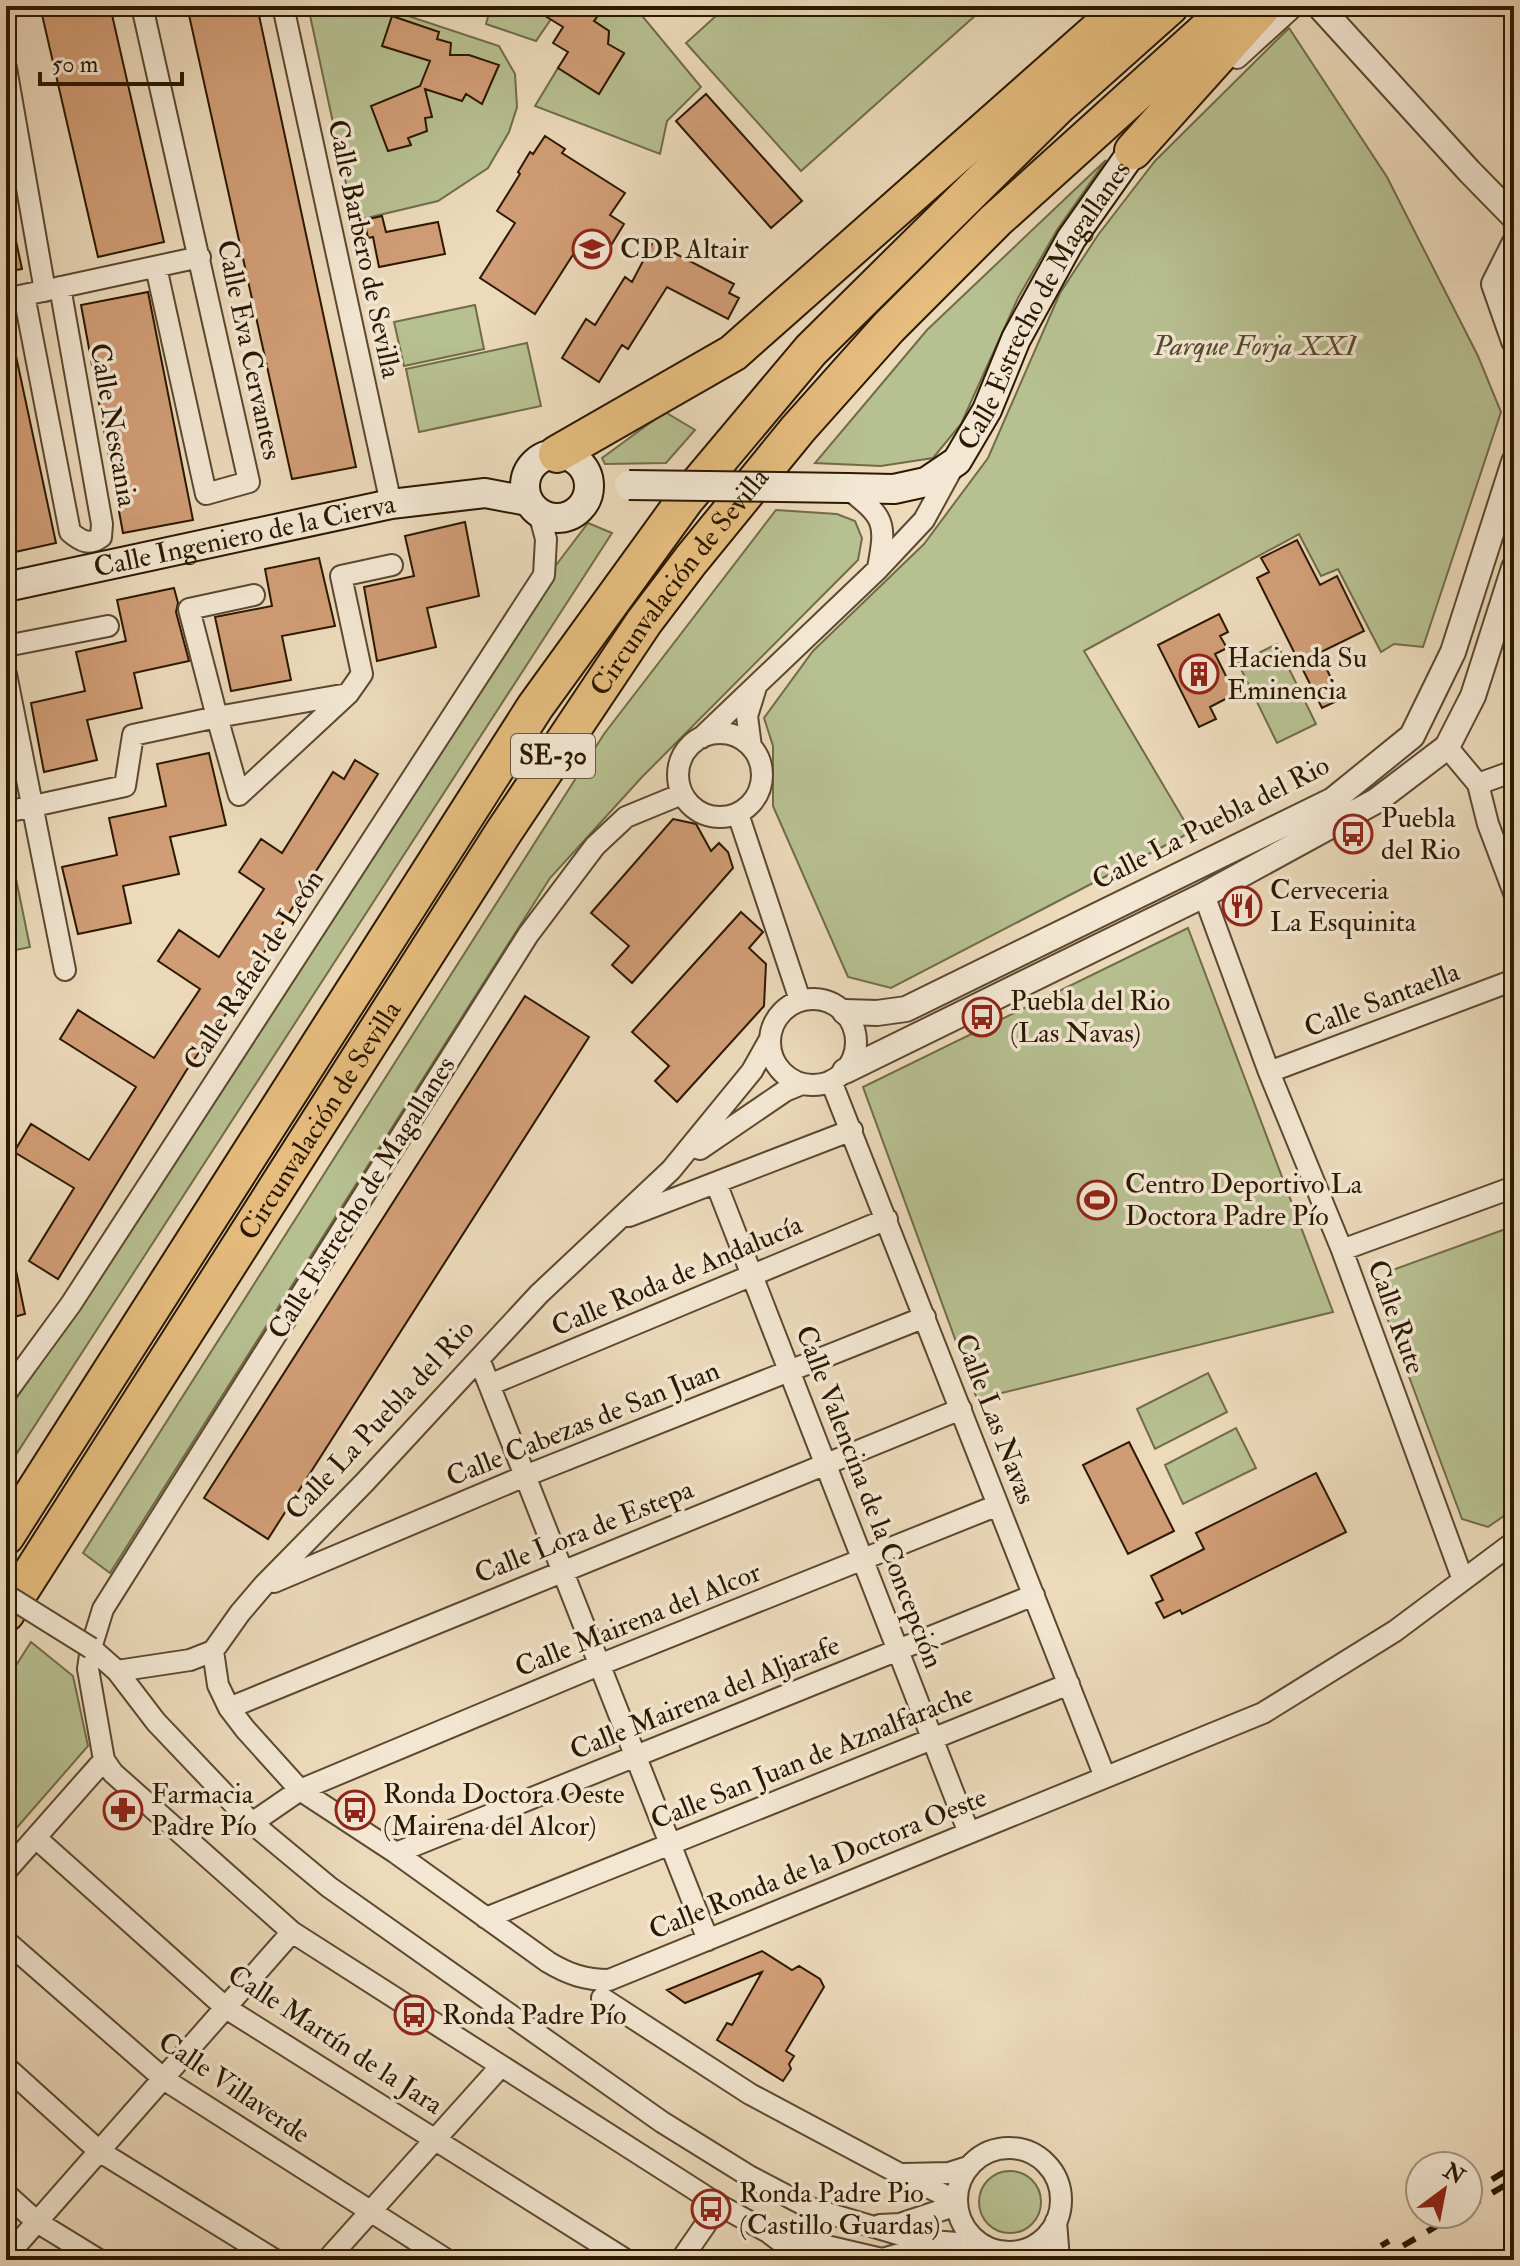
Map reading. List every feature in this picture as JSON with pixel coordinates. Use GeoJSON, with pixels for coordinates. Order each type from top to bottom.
{"type":"FeatureCollection","features":[{"type":"Feature","properties":{"kind":"highway"},"geometry":{"type":"LineString","coordinates":[[565,474],[733,353],[1125,6]]}},
{"type":"Feature","properties":{"kind":"highway","name":"Circunvalación de Sevilla"},"geometry":{"type":"LineString","coordinates":[[6,1536],[501,759],[603,611],[685,500],[811,350],[854,305],[1059,105],[1170,6]]}},
{"type":"Feature","properties":{"kind":"highway","name":"Circunvalación de Sevilla"},"geometry":{"type":"LineString","coordinates":[[6,1613],[503,833],[635,635],[691,560],[798,429],[889,327],[996,220],[1233,6]]}},
{"type":"Feature","properties":{"kind":"highway"},"geometry":{"type":"LineString","coordinates":[[1133,151],[1263,6]]}},
{"type":"Feature","properties":{"kind":"main road","name":"Calle Estrecho de Magallanes"},"geometry":{"type":"LineString","coordinates":[[847,488],[894,489],[926,482],[957,461],[987,410],[1016,339],[1071,239],[1133,151]]}},
{"type":"Feature","properties":{"kind":"main road","name":"Calle Ingeniero de la Cierva"},"geometry":{"type":"LineString","coordinates":[[6,587],[391,504],[485,493],[565,474],[579,510],[559,518],[534,507],[485,493]]}},
{"type":"Feature","properties":{"kind":"main road"},"geometry":{"type":"LineString","coordinates":[[534,507],[524,491],[565,474],[629,485],[847,488]]}},
{"type":"Feature","properties":{"kind":"street","name":"Calle Eva Cervantes"},"geometry":{"type":"LineString","coordinates":[[142,6],[249,482],[206,494],[156,267]]}},
{"type":"Feature","properties":{"kind":"street","name":"Calle Barbero de Sevilla"},"geometry":{"type":"LineString","coordinates":[[283,6],[391,504]]}},
{"type":"Feature","properties":{"kind":"street"},"geometry":{"type":"LineString","coordinates":[[1133,151],[1294,6]]}},
{"type":"Feature","properties":{"kind":"street"},"geometry":{"type":"LineString","coordinates":[[1319,6],[1514,217]]}},
{"type":"Feature","properties":{"kind":"street","name":"Calle Nescania"},"geometry":{"type":"LineString","coordinates":[[6,68],[102,524],[101,537],[94,542],[85,542],[70,532],[15,297]]}},
{"type":"Feature","properties":{"kind":"street"},"geometry":{"type":"LineString","coordinates":[[1514,244],[1494,284],[1514,341]]}},
{"type":"Feature","properties":{"kind":"street"},"geometry":{"type":"LineString","coordinates":[[15,297],[200,257]]}},
{"type":"Feature","properties":{"kind":"street","name":"Calle Estrecho de Magallanes"},"geometry":{"type":"LineString","coordinates":[[701,738],[878,569],[924,520],[957,461]]}},
{"type":"Feature","properties":{"kind":"street","name":"Calle La Puebla del Rio"},"geometry":{"type":"LineString","coordinates":[[845,1012],[877,1013],[906,1009],[1333,800],[1412,736],[1453,652],[1514,462]]}},
{"type":"Feature","properties":{"kind":"street"},"geometry":{"type":"LineString","coordinates":[[847,488],[875,510],[884,537],[878,569]]}},
{"type":"Feature","properties":{"kind":"street","name":"Calle Rafael de León"},"geometry":{"type":"LineString","coordinates":[[6,1393],[71,1304],[544,575],[546,539],[534,507]]}},
{"type":"Feature","properties":{"kind":"street"},"geometry":{"type":"LineString","coordinates":[[254,595],[189,609],[239,795],[348,694],[362,674],[341,576],[392,565]]}},
{"type":"Feature","properties":{"kind":"street","name":"Calle La Puebla del Rio"},"geometry":{"type":"LineString","coordinates":[[838,1076],[1204,895],[1376,801],[1447,747],[1473,696],[1514,568]]}},
{"type":"Feature","properties":{"kind":"street"},"geometry":{"type":"LineString","coordinates":[[6,646],[108,626]]}},
{"type":"Feature","properties":{"kind":"street"},"geometry":{"type":"LineString","coordinates":[[6,674],[65,970]]}},
{"type":"Feature","properties":{"kind":"street"},"geometry":{"type":"LineString","coordinates":[[751,747],[740,738],[728,734],[714,734],[690,745],[682,756],[678,781],[690,805],[713,817],[726,817],[738,814],[757,796],[762,784],[762,770],[751,747],[747,716],[757,683]]}},
{"type":"Feature","properties":{"kind":"street"},"geometry":{"type":"LineString","coordinates":[[6,812],[125,786],[133,735],[348,694]]}},
{"type":"Feature","properties":{"kind":"street"},"geometry":{"type":"LineString","coordinates":[[1447,747],[1478,784],[1488,824],[1514,893]]}},
{"type":"Feature","properties":{"kind":"street"},"geometry":{"type":"LineString","coordinates":[[1478,784],[1514,771]]}},
{"type":"Feature","properties":{"kind":"street","name":"Calle Estrecho de Magallanes"},"geometry":{"type":"LineString","coordinates":[[91,1648],[103,1609],[528,935],[595,846],[626,817],[682,794]]}},
{"type":"Feature","properties":{"kind":"street"},"geometry":{"type":"LineString","coordinates":[[738,814],[800,1000]]}},
{"type":"Feature","properties":{"kind":"street","name":"Calle Rute"},"geometry":{"type":"LineString","coordinates":[[1204,895],[1269,1072],[1342,1250],[1463,1580]]}},
{"type":"Feature","properties":{"kind":"street","name":"Calle Santaella"},"geometry":{"type":"LineString","coordinates":[[1269,1072],[1514,980]]}},
{"type":"Feature","properties":{"kind":"street"},"geometry":{"type":"LineString","coordinates":[[800,1000],[824,1000],[845,1012],[856,1035],[856,1048],[853,1060],[838,1076],[817,1085],[802,1084],[789,1078],[778,1067],[771,1054],[772,1026],[788,1006],[800,1000]]}},
{"type":"Feature","properties":{"kind":"street"},"geometry":{"type":"LineString","coordinates":[[671,1170],[752,1071],[770,1039]]}},
{"type":"Feature","properties":{"kind":"street","name":"Calle Las Navas"},"geometry":{"type":"LineString","coordinates":[[838,1076],[852,1130],[1105,1777]]}},
{"type":"Feature","properties":{"kind":"street"},"geometry":{"type":"LineString","coordinates":[[671,1170],[739,1121],[785,1091],[802,1084]]}},
{"type":"Feature","properties":{"kind":"street"},"geometry":{"type":"LineString","coordinates":[[618,1221],[852,1130]]}},
{"type":"Feature","properties":{"kind":"street","name":"Calle La Puebla del Rio"},"geometry":{"type":"LineString","coordinates":[[213,1651],[263,1586],[299,1561],[539,1294],[671,1170]]}},
{"type":"Feature","properties":{"kind":"street","name":"Calle Valencina de la Concepción"},"geometry":{"type":"LineString","coordinates":[[716,1183],[969,1833]]}},
{"type":"Feature","properties":{"kind":"street"},"geometry":{"type":"LineString","coordinates":[[1342,1250],[1514,1187]]}},
{"type":"Feature","properties":{"kind":"street","name":"Calle Roda de Andalucía"},"geometry":{"type":"LineString","coordinates":[[489,1385],[887,1219]]}},
{"type":"Feature","properties":{"kind":"street","name":"Calle Cabezas de San Juan"},"geometry":{"type":"LineString","coordinates":[[299,1561],[525,1476],[925,1317]]}},
{"type":"Feature","properties":{"kind":"street"},"geometry":{"type":"LineString","coordinates":[[479,1359],[708,1940]]}},
{"type":"Feature","properties":{"kind":"street","name":"Calle Lora de Estepa"},"geometry":{"type":"LineString","coordinates":[[229,1708],[961,1409]]}},
{"type":"Feature","properties":{"kind":"street","name":"Calle Mairena del Alcor"},"geometry":{"type":"LineString","coordinates":[[252,1823],[300,1790],[599,1665],[998,1505]]}},
{"type":"Feature","properties":{"kind":"street","name":"Calle Ronda de la Doctora Oeste"},"geometry":{"type":"LineString","coordinates":[[213,1651],[218,1685],[229,1708],[300,1790],[396,1853],[558,1968],[591,1980],[609,1980],[1263,1713],[1395,1631],[1514,1542]]}},
{"type":"Feature","properties":{"kind":"street"},"geometry":{"type":"LineString","coordinates":[[6,1595],[91,1648],[117,1671],[156,1722],[252,1823],[329,1887],[662,2122],[749,2176],[810,2208],[918,2240],[983,2245],[1021,2256],[1040,2242],[1056,2221],[1060,2209],[1057,2180],[1039,2157],[1010,2148],[994,2150],[968,2167],[959,2183],[957,2203],[962,2221],[971,2235],[983,2245]]}},
{"type":"Feature","properties":{"kind":"street","name":"Calle Mairena del Aljarafe"},"geometry":{"type":"LineString","coordinates":[[396,1853],[1034,1595]]}},
{"type":"Feature","properties":{"kind":"street"},"geometry":{"type":"LineString","coordinates":[[91,1648],[88,1669],[104,1760],[113,1773],[292,1932],[719,2205],[768,2232],[805,2260]]}},
{"type":"Feature","properties":{"kind":"street"},"geometry":{"type":"LineString","coordinates":[[117,1671],[190,1660],[213,1651]]}},
{"type":"Feature","properties":{"kind":"street","name":"Calle San Juan de Aznalfarache"},"geometry":{"type":"LineString","coordinates":[[486,1918],[1069,1684]]}},
{"type":"Feature","properties":{"kind":"street"},"geometry":{"type":"LineString","coordinates":[[6,1871],[104,1760]]}},
{"type":"Feature","properties":{"kind":"street","name":"Calle Martín de la Jara"},"geometry":{"type":"LineString","coordinates":[[36,1838],[226,2008],[626,2260]]}},
{"type":"Feature","properties":{"kind":"street"},"geometry":{"type":"LineString","coordinates":[[6,2257],[165,2080],[292,1932]]}},
{"type":"Feature","properties":{"kind":"street","name":"Calle Villaverde"},"geometry":{"type":"LineString","coordinates":[[6,1941],[165,2080],[447,2260]]}},
{"type":"Feature","properties":{"kind":"street"},"geometry":{"type":"LineString","coordinates":[[602,1998],[750,2094],[957,2203]]}},
{"type":"Feature","properties":{"kind":"street"},"geometry":{"type":"LineString","coordinates":[[327,2260],[501,2066]]}},
{"type":"Feature","properties":{"kind":"street"},"geometry":{"type":"LineString","coordinates":[[6,2067],[99,2151],[275,2260]]}},
{"type":"Feature","properties":{"kind":"street"},"geometry":{"type":"LineString","coordinates":[[900,2174],[949,2173],[968,2167]]}},
{"type":"Feature","properties":{"kind":"street"},"geometry":{"type":"LineString","coordinates":[[6,2194],[37,2222],[99,2260]]}},
{"type":"Feature","properties":{"kind":"street"},"geometry":{"type":"LineString","coordinates":[[868,2225],[900,2224],[957,2203]]}},
{"type":"Feature","properties":{"kind":"street"},"geometry":{"type":"LineString","coordinates":[[681,2260],[719,2205]]}},
{"type":"Feature","properties":{"kind":"street"},"geometry":{"type":"LineString","coordinates":[[1056,2221],[1059,2260]]}},
{"type":"Feature","properties":{"kind":"street"},"geometry":{"type":"LineString","coordinates":[[768,2232],[882,2259],[903,2253],[918,2240]]}},
{"type":"Feature","properties":{"kind":"green space"},"geometry":{"type":"Polygon","coordinates":[[[308,6],[378,6],[499,46],[515,74],[517,107],[509,132],[488,168],[438,201],[354,221],[308,6]]]}},
{"type":"Feature","properties":{"kind":"green space"},"geometry":{"type":"Polygon","coordinates":[[[491,6],[529,6],[551,19],[536,41],[486,24],[491,6]]]}},
{"type":"Feature","properties":{"kind":"green space"},"geometry":{"type":"Polygon","coordinates":[[[590,6],[634,6],[701,87],[667,121],[660,154],[535,106],[558,68],[599,93],[624,54],[608,44],[609,31],[594,21],[600,13],[590,6]]]}},
{"type":"Feature","properties":{"kind":"green space"},"geometry":{"type":"Polygon","coordinates":[[[727,6],[986,6],[801,171],[686,43],[727,6]]]}},
{"type":"Feature","properties":{"kind":"green space","name":"Parque Forja XXI"},"geometry":{"type":"Polygon","coordinates":[[[1289,28],[1387,177],[1478,356],[1501,412],[1423,647],[1394,644],[1381,652],[1338,569],[1321,576],[1299,534],[1084,651],[1191,832],[891,988],[848,977],[773,806],[773,746],[764,718],[813,651],[924,544],[988,458],[1060,293],[1098,235],[1155,161],[1289,28]]]}},
{"type":"Feature","properties":{"kind":"green space"},"geometry":{"type":"Polygon","coordinates":[[[1106,160],[1057,230],[1018,298],[961,424],[933,458],[881,466],[815,463],[927,330],[1106,160]]]}},
{"type":"Feature","properties":{"kind":"green space"},"geometry":{"type":"Polygon","coordinates":[[[475,305],[484,349],[404,366],[394,322],[475,305]]]}},
{"type":"Feature","properties":{"kind":"green space"},"geometry":{"type":"Polygon","coordinates":[[[527,343],[541,406],[419,432],[406,369],[527,343]]]}},
{"type":"Feature","properties":{"kind":"green space"},"geometry":{"type":"Polygon","coordinates":[[[665,412],[695,430],[666,463],[605,464],[602,458],[665,412]]]}},
{"type":"Feature","properties":{"kind":"green space"},"geometry":{"type":"Polygon","coordinates":[[[776,510],[837,514],[855,521],[862,538],[858,560],[642,777],[550,878],[110,1573],[83,1553],[604,734],[776,510]]]}},
{"type":"Feature","properties":{"kind":"green space"},"geometry":{"type":"Polygon","coordinates":[[[588,523],[612,533],[6,1470],[6,1413],[76,1313],[550,573],[588,523]]]}},
{"type":"Feature","properties":{"kind":"green space"},"geometry":{"type":"Polygon","coordinates":[[[1277,644],[1316,724],[1277,743],[1238,663],[1277,644]]]}},
{"type":"Feature","properties":{"kind":"green space"},"geometry":{"type":"Polygon","coordinates":[[[6,830],[30,947],[6,952],[6,830]]]}},
{"type":"Feature","properties":{"kind":"green space","name":"Centro Deportivo La Doctora Padre Pío"},"geometry":{"type":"Polygon","coordinates":[[[1188,928],[1333,1312],[977,1399],[863,1087],[1188,928]]]}},
{"type":"Feature","properties":{"kind":"green space"},"geometry":{"type":"Polygon","coordinates":[[[1514,1226],[1514,1509],[1488,1527],[1462,1519],[1379,1296],[1387,1272],[1514,1226]]]}},
{"type":"Feature","properties":{"kind":"green space"},"geometry":{"type":"Polygon","coordinates":[[[1208,1373],[1227,1412],[1155,1449],[1137,1409],[1208,1373]]]}},
{"type":"Feature","properties":{"kind":"green space"},"geometry":{"type":"Polygon","coordinates":[[[1236,1428],[1256,1468],[1183,1504],[1165,1465],[1236,1428]]]}},
{"type":"Feature","properties":{"kind":"green space"},"geometry":{"type":"Polygon","coordinates":[[[31,1642],[73,1676],[88,1746],[6,1840],[6,1681],[31,1642]]]}},
{"type":"Feature","properties":{"kind":"green space"},"geometry":{"type":"Polygon","coordinates":[[[1010,2171],[1032,2180],[1041,2202],[1032,2224],[1010,2233],[988,2224],[979,2202],[988,2180],[1010,2171]]]}},
{"type":"Feature","properties":{"kind":"building"},"geometry":{"type":"Polygon","coordinates":[[[40,6],[110,6],[164,242],[98,257],[40,6]]]}},
{"type":"Feature","properties":{"kind":"building"},"geometry":{"type":"Polygon","coordinates":[[[187,6],[257,6],[356,467],[292,479],[187,6]]]}},
{"type":"Feature","properties":{"kind":"building"},"geometry":{"type":"Polygon","coordinates":[[[529,6],[590,6],[600,13],[594,21],[609,31],[608,44],[624,53],[599,94],[558,68],[568,52],[553,43],[563,27],[529,6]]]}},
{"type":"Feature","properties":{"kind":"building"},"geometry":{"type":"Polygon","coordinates":[[[392,16],[439,32],[437,39],[451,43],[450,55],[469,55],[499,65],[482,104],[466,94],[462,101],[425,89],[432,117],[425,118],[427,131],[408,138],[411,145],[388,151],[371,106],[420,86],[430,61],[382,46],[392,16]]]}},
{"type":"Feature","properties":{"kind":"building"},"geometry":{"type":"Polygon","coordinates":[[[706,94],[802,201],[771,228],[676,121],[706,94]]]}},
{"type":"Feature","properties":{"kind":"building"},"geometry":{"type":"Polygon","coordinates":[[[545,136],[565,149],[562,153],[625,193],[610,215],[624,224],[599,265],[576,250],[535,314],[480,278],[515,223],[497,211],[530,152],[533,154],[545,136]]]}},
{"type":"Feature","properties":{"kind":"building"},"geometry":{"type":"Polygon","coordinates":[[[382,216],[386,232],[438,222],[445,254],[379,267],[373,237],[368,238],[364,220],[382,216]]]}},
{"type":"Feature","properties":{"kind":"building"},"geometry":{"type":"Polygon","coordinates":[[[6,227],[13,227],[22,269],[6,272],[6,227]]]}},
{"type":"Feature","properties":{"kind":"building"},"geometry":{"type":"Polygon","coordinates":[[[653,242],[734,284],[729,293],[739,298],[728,319],[667,287],[628,349],[622,345],[599,382],[562,358],[586,319],[595,325],[625,277],[632,282],[653,242]]]}},
{"type":"Feature","properties":{"kind":"building"},"geometry":{"type":"Polygon","coordinates":[[[148,292],[193,520],[123,533],[81,305],[148,292]]]}},
{"type":"Feature","properties":{"kind":"building"},"geometry":{"type":"Polygon","coordinates":[[[13,342],[56,543],[6,554],[6,343],[13,342]]]}},
{"type":"Feature","properties":{"kind":"building"},"geometry":{"type":"Polygon","coordinates":[[[465,522],[479,596],[427,608],[436,647],[377,661],[364,587],[414,576],[405,536],[465,522]]]}},
{"type":"Feature","properties":{"kind":"building"},"geometry":{"type":"Polygon","coordinates":[[[1297,540],[1320,585],[1337,576],[1364,631],[1319,653],[1341,699],[1322,708],[1257,578],[1269,572],[1261,558],[1297,540]]]}},
{"type":"Feature","properties":{"kind":"building"},"geometry":{"type":"Polygon","coordinates":[[[319,558],[335,626],[282,636],[291,680],[231,691],[215,617],[272,606],[265,569],[319,558]]]}},
{"type":"Feature","properties":{"kind":"building"},"geometry":{"type":"Polygon","coordinates":[[[174,588],[178,603],[176,612],[189,661],[134,673],[142,708],[87,720],[97,760],[44,772],[31,703],[85,691],[76,652],[126,641],[117,600],[174,588]]]}},
{"type":"Feature","properties":{"kind":"building","name":"Hacienda Su Eminencia"},"geometry":{"type":"Polygon","coordinates":[[[1219,614],[1228,632],[1220,636],[1227,648],[1215,654],[1235,694],[1210,707],[1216,719],[1199,727],[1158,645],[1219,614]]]}},
{"type":"Feature","properties":{"kind":"building"},"geometry":{"type":"Polygon","coordinates":[[[209,753],[226,825],[170,837],[179,874],[123,886],[131,923],[78,934],[62,867],[117,855],[109,818],[166,806],[157,764],[209,753]]]}},
{"type":"Feature","properties":{"kind":"building"},"geometry":{"type":"Polygon","coordinates":[[[355,760],[378,774],[249,976],[251,978],[186,1071],[58,1279],[29,1261],[74,1188],[14,1152],[31,1124],[89,1160],[136,1087],[60,1039],[78,1010],[154,1058],[200,989],[158,961],[179,930],[219,957],[264,889],[239,872],[261,839],[282,853],[333,772],[344,779],[355,760]]]}},
{"type":"Feature","properties":{"kind":"building"},"geometry":{"type":"Polygon","coordinates":[[[673,819],[696,824],[711,851],[719,843],[728,852],[733,868],[632,983],[612,965],[629,946],[591,913],[673,819]]]}},
{"type":"Feature","properties":{"kind":"building"},"geometry":{"type":"Polygon","coordinates":[[[741,912],[763,932],[749,948],[766,964],[764,1006],[677,1102],[655,1081],[669,1066],[632,1032],[741,912]]]}},
{"type":"Feature","properties":{"kind":"building"},"geometry":{"type":"Polygon","coordinates":[[[525,996],[589,1037],[268,1539],[204,1498],[525,996]]]}},
{"type":"Feature","properties":{"kind":"building"},"geometry":{"type":"Polygon","coordinates":[[[13,1256],[25,1314],[6,1319],[6,1257],[13,1256]]]}},
{"type":"Feature","properties":{"kind":"building"},"geometry":{"type":"Polygon","coordinates":[[[1129,1442],[1174,1531],[1128,1554],[1083,1465],[1129,1442]]]}},
{"type":"Feature","properties":{"kind":"building"},"geometry":{"type":"Polygon","coordinates":[[[1316,1473],[1346,1532],[1182,1614],[1180,1610],[1164,1618],[1156,1603],[1163,1600],[1151,1576],[1204,1549],[1196,1533],[1316,1473]]]}},
{"type":"Feature","properties":{"kind":"building"},"geometry":{"type":"Polygon","coordinates":[[[762,1951],[792,1970],[799,1966],[820,1979],[824,1987],[786,2051],[794,2056],[789,2064],[791,2069],[783,2081],[717,2040],[727,2023],[732,2025],[762,1972],[685,2003],[667,1990],[762,1951]]]}},
{"type":"Feature","properties":{"kind":"railway"},"geometry":{"type":"LineString","coordinates":[[1484,2184],[1514,2166]]}},
{"type":"Feature","properties":{"kind":"railway"},"geometry":{"type":"LineString","coordinates":[[1484,2198],[1514,2180]]}},
{"type":"Feature","properties":{"kind":"railway"},"geometry":{"type":"LineString","coordinates":[[1379,2260],[1430,2230]]}},
{"type":"Feature","properties":{"kind":"railway"},"geometry":{"type":"LineString","coordinates":[[1357,2260],[1389,2241]]}},
{"type":"Feature","properties":{"kind":"place","name":"CDP Altair"},"geometry":{"type":"Point","coordinates":[592,249]}},
{"type":"Feature","properties":{"kind":"place","name":"Hacienda Su Eminencia"},"geometry":{"type":"Point","coordinates":[1199,674]}},
{"type":"Feature","properties":{"kind":"place","name":"Puebla del Rio"},"geometry":{"type":"Point","coordinates":[1353,834]}},
{"type":"Feature","properties":{"kind":"place","name":"Cerveceria La Esquinita"},"geometry":{"type":"Point","coordinates":[1242,906]}},
{"type":"Feature","properties":{"kind":"place","name":"Puebla del Rio (Las Navas)"},"geometry":{"type":"Point","coordinates":[982,1017]}},
{"type":"Feature","properties":{"kind":"place","name":"Centro Deportivo La Doctora Padre Pío"},"geometry":{"type":"Point","coordinates":[1097,1200]}},
{"type":"Feature","properties":{"kind":"place","name":"Farmacia Padre Pío"},"geometry":{"type":"Point","coordinates":[123,1810]}},
{"type":"Feature","properties":{"kind":"place","name":"Ronda Doctora Oeste (Mairena del Alcor)"},"geometry":{"type":"Point","coordinates":[355,1810]}},
{"type":"Feature","properties":{"kind":"place","name":"Ronda Padre Pío"},"geometry":{"type":"Point","coordinates":[414,2015]}},
{"type":"Feature","properties":{"kind":"place","name":"Ronda Padre Pio (Castillo Guardas)"},"geometry":{"type":"Point","coordinates":[711,2209]}}]}
